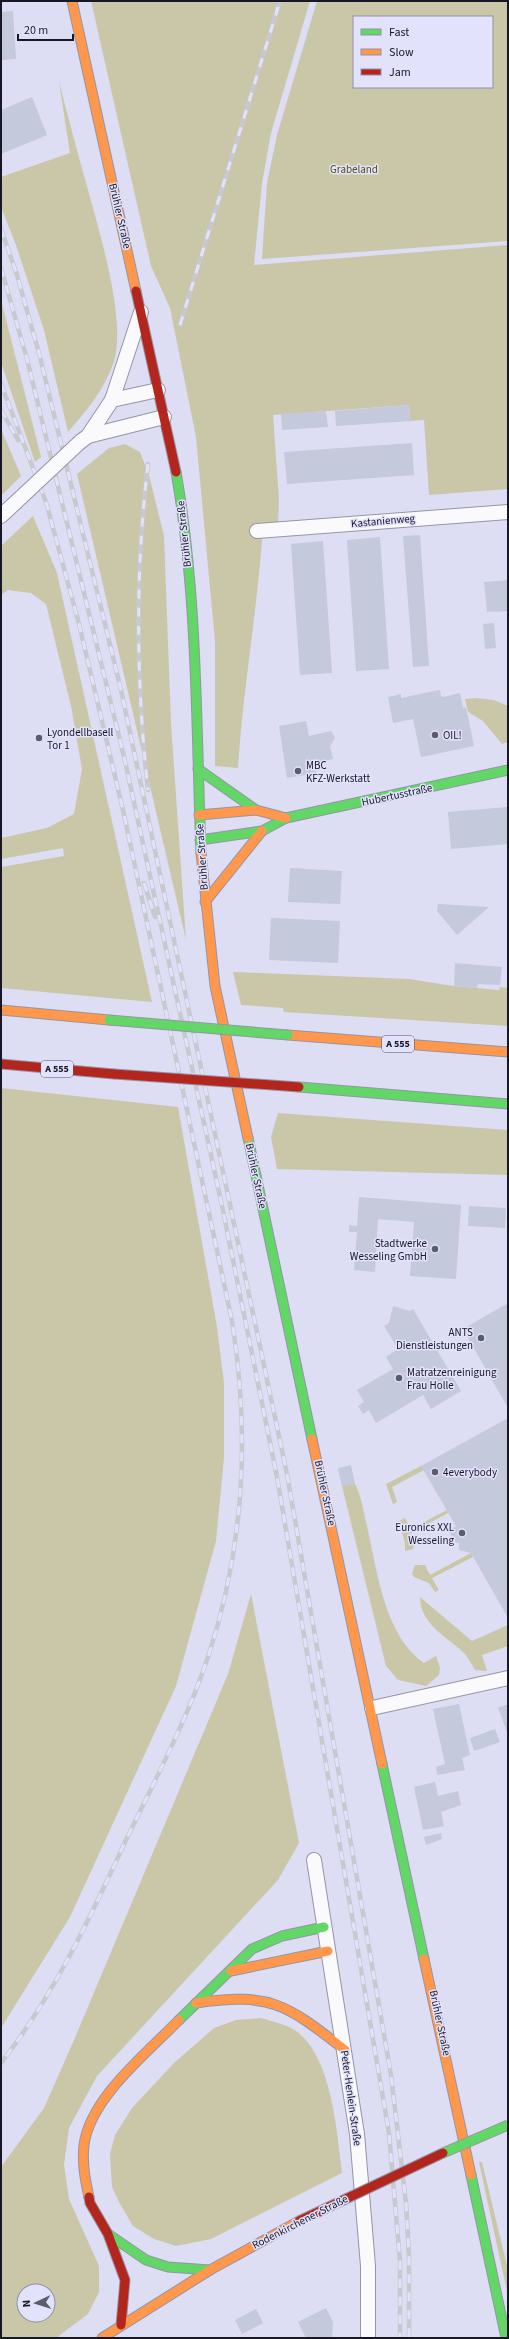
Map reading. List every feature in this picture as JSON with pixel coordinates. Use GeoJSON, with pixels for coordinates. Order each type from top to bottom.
{"type":"FeatureCollection","features":[{"type":"Feature","properties":{"kind":"main road","name":"Brühler Straße"},"geometry":{"type":"LineString","coordinates":[[72,1],[164,417],[184,519],[193,637],[200,840],[205,902],[217,994],[372,1708],[506,2338]]}},
{"type":"Feature","properties":{"kind":"main road"},"geometry":{"type":"LineString","coordinates":[[198,769],[256,810]]}},
{"type":"Feature","properties":{"kind":"main road","name":"Hubertusstraße"},"geometry":{"type":"LineString","coordinates":[[200,840],[262,831],[286,818],[508,770]]}},
{"type":"Feature","properties":{"kind":"main road","name":"Hubertusstraße"},"geometry":{"type":"LineString","coordinates":[[199,815],[256,810],[286,818]]}},
{"type":"Feature","properties":{"kind":"main road"},"geometry":{"type":"LineString","coordinates":[[205,902],[235,867],[262,831]]}},
{"type":"Feature","properties":{"kind":"main road","name":"A 555"},"geometry":{"type":"LineString","coordinates":[[1,1010],[288,1035],[508,1052]]}},
{"type":"Feature","properties":{"kind":"main road","name":"A 555"},"geometry":{"type":"LineString","coordinates":[[1,1064],[508,1104]]}},
{"type":"Feature","properties":{"kind":"main road"},"geometry":{"type":"LineString","coordinates":[[122,2325],[125,2280],[108,2234],[90,2203],[83,2168],[84,2144],[92,2118],[112,2089],[196,2003],[231,1971],[252,1949],[282,1936],[324,1927]]}},
{"type":"Feature","properties":{"kind":"main road"},"geometry":{"type":"LineString","coordinates":[[231,1971],[328,1951]]}},
{"type":"Feature","properties":{"kind":"main road"},"geometry":{"type":"LineString","coordinates":[[196,2003],[230,1997],[267,1999],[293,2010],[345,2050]]}},
{"type":"Feature","properties":{"kind":"main road","name":"Rodenkirchener Straße"},"geometry":{"type":"LineString","coordinates":[[102,2338],[210,2270],[299,2221],[404,2170],[508,2125]]}},
{"type":"Feature","properties":{"kind":"main road"},"geometry":{"type":"LineString","coordinates":[[108,2234],[146,2260],[168,2267],[210,2270]]}},
{"type":"Feature","properties":{"kind":"street"},"geometry":{"type":"LineString","coordinates":[[1,516],[84,439],[112,400],[141,312]]}},
{"type":"Feature","properties":{"kind":"street"},"geometry":{"type":"LineString","coordinates":[[112,400],[158,390]]}},
{"type":"Feature","properties":{"kind":"street"},"geometry":{"type":"LineString","coordinates":[[84,439],[164,417]]}},
{"type":"Feature","properties":{"kind":"street","name":"Kastanienweg"},"geometry":{"type":"LineString","coordinates":[[257,531],[508,512]]}},
{"type":"Feature","properties":{"kind":"street"},"geometry":{"type":"LineString","coordinates":[[372,1708],[508,1678]]}},
{"type":"Feature","properties":{"kind":"street","name":"Peter-Henlein-Straße"},"geometry":{"type":"LineString","coordinates":[[314,1860],[357,2134],[368,2266],[368,2338]]}},
{"type":"Feature","properties":{"kind":"green space"},"geometry":{"type":"Polygon","coordinates":[[[91,1],[310,1],[271,133],[262,183],[254,265],[508,245],[508,489],[429,495],[424,420],[410,421],[409,405],[273,415],[279,500],[278,524],[263,526],[258,587],[243,707],[238,768],[215,766],[215,641],[196,437],[170,308],[151,266],[91,1]]]}},
{"type":"Feature","properties":{"kind":"green space","name":"Grabeland"},"geometry":{"type":"Polygon","coordinates":[[[317,1],[508,1],[508,241],[262,259],[267,183],[277,135],[317,1]]]}},
{"type":"Feature","properties":{"kind":"green space"},"geometry":{"type":"Polygon","coordinates":[[[59,82],[106,256],[115,302],[117,324],[117,344],[114,361],[106,381],[95,399],[68,432],[44,330],[16,245],[1,207],[1,177],[70,153],[59,82]]]}},
{"type":"Feature","properties":{"kind":"green space"},"geometry":{"type":"Polygon","coordinates":[[[1,300],[41,457],[35,462],[1,362],[1,300]]]}},
{"type":"Feature","properties":{"kind":"green space"},"geometry":{"type":"Polygon","coordinates":[[[1,429],[21,476],[1,496],[1,429]]]}},
{"type":"Feature","properties":{"kind":"green space"},"geometry":{"type":"Polygon","coordinates":[[[125,444],[140,452],[149,475],[164,536],[171,723],[186,940],[77,474],[109,448],[125,444]]]}},
{"type":"Feature","properties":{"kind":"green space"},"geometry":{"type":"Polygon","coordinates":[[[33,516],[57,573],[152,1002],[1,988],[1,867],[64,856],[63,848],[1,859],[1,838],[47,828],[74,814],[82,769],[71,706],[46,604],[31,593],[8,590],[1,595],[1,546],[33,516]]]}},
{"type":"Feature","properties":{"kind":"green space"},"geometry":{"type":"Polygon","coordinates":[[[475,698],[494,700],[508,706],[508,742],[502,744],[483,721],[468,712],[465,699],[475,698]]]}},
{"type":"Feature","properties":{"kind":"green space"},"geometry":{"type":"Polygon","coordinates":[[[233,972],[409,979],[453,986],[499,990],[500,987],[508,988],[508,1026],[284,1012],[283,1008],[241,1005],[233,972]]]}},
{"type":"Feature","properties":{"kind":"green space"},"geometry":{"type":"Polygon","coordinates":[[[1,1088],[178,1107],[217,1327],[224,1383],[224,1458],[216,1541],[176,1686],[70,1917],[1,2028],[1,1088]]]}},
{"type":"Feature","properties":{"kind":"green space"},"geometry":{"type":"Polygon","coordinates":[[[278,1113],[508,1130],[508,1175],[277,1169],[271,1137],[278,1113]]]}},
{"type":"Feature","properties":{"kind":"green space"},"geometry":{"type":"Polygon","coordinates":[[[421,1466],[424,1470],[392,1487],[397,1502],[393,1504],[386,1484],[421,1466]]]}},
{"type":"Feature","properties":{"kind":"green space"},"geometry":{"type":"Polygon","coordinates":[[[355,1484],[362,1502],[378,1579],[391,1618],[399,1635],[410,1651],[424,1663],[436,1656],[440,1668],[439,1675],[426,1686],[398,1680],[386,1666],[342,1486],[355,1484]]]}},
{"type":"Feature","properties":{"kind":"green space"},"geometry":{"type":"Polygon","coordinates":[[[447,1510],[448,1513],[409,1534],[414,1546],[413,1549],[405,1551],[405,1543],[399,1521],[405,1518],[411,1529],[447,1510]]]}},
{"type":"Feature","properties":{"kind":"green space"},"geometry":{"type":"Polygon","coordinates":[[[471,1553],[473,1557],[432,1578],[439,1590],[435,1592],[429,1583],[414,1577],[412,1574],[415,1565],[425,1565],[430,1575],[471,1553]]]}},
{"type":"Feature","properties":{"kind":"green space"},"geometry":{"type":"Polygon","coordinates":[[[251,1594],[299,1843],[278,1880],[97,2076],[69,2128],[64,2165],[69,2199],[99,2266],[99,2292],[88,2314],[56,2338],[1,2338],[1,2167],[44,2108],[228,1674],[251,1594]]]}},
{"type":"Feature","properties":{"kind":"green space"},"geometry":{"type":"Polygon","coordinates":[[[420,1597],[472,1641],[508,1625],[508,1646],[482,1655],[487,1671],[475,1670],[465,1654],[436,1630],[430,1623],[421,1607],[420,1597]]]}},
{"type":"Feature","properties":{"kind":"green space"},"geometry":{"type":"Polygon","coordinates":[[[261,2018],[292,2028],[311,2046],[326,2079],[331,2099],[342,2173],[211,2239],[176,2246],[154,2239],[133,2226],[112,2187],[110,2154],[115,2135],[132,2108],[174,2063],[214,2028],[236,2020],[261,2018]]]}},
{"type":"Feature","properties":{"kind":"green space"},"geometry":{"type":"Polygon","coordinates":[[[479,2162],[482,2162],[508,2270],[508,2296],[479,2162]]]}},
{"type":"Feature","properties":{"kind":"building"},"geometry":{"type":"Polygon","coordinates":[[[13,11],[16,59],[1,60],[1,12],[13,11]]]}},
{"type":"Feature","properties":{"kind":"building"},"geometry":{"type":"Polygon","coordinates":[[[32,97],[47,135],[1,154],[1,110],[32,97]]]}},
{"type":"Feature","properties":{"kind":"building"},"geometry":{"type":"Polygon","coordinates":[[[409,405],[410,421],[336,426],[335,411],[409,405]]]}},
{"type":"Feature","properties":{"kind":"building"},"geometry":{"type":"Polygon","coordinates":[[[326,411],[328,427],[282,430],[281,414],[326,411]]]}},
{"type":"Feature","properties":{"kind":"building"},"geometry":{"type":"Polygon","coordinates":[[[412,443],[414,475],[287,484],[284,452],[412,443]]]}},
{"type":"Feature","properties":{"kind":"building"},"geometry":{"type":"Polygon","coordinates":[[[420,535],[429,666],[413,667],[403,536],[420,535]]]}},
{"type":"Feature","properties":{"kind":"building"},"geometry":{"type":"Polygon","coordinates":[[[380,537],[389,669],[356,671],[347,540],[380,537]]]}},
{"type":"Feature","properties":{"kind":"building"},"geometry":{"type":"Polygon","coordinates":[[[323,541],[332,673],[300,675],[291,544],[323,541]]]}},
{"type":"Feature","properties":{"kind":"building"},"geometry":{"type":"Polygon","coordinates":[[[508,580],[508,611],[487,612],[484,582],[508,580]]]}},
{"type":"Feature","properties":{"kind":"building"},"geometry":{"type":"Polygon","coordinates":[[[494,623],[496,648],[485,649],[483,624],[494,623]]]}},
{"type":"Feature","properties":{"kind":"building"},"geometry":{"type":"Polygon","coordinates":[[[440,690],[441,696],[444,697],[460,693],[463,708],[466,707],[474,746],[421,757],[413,719],[393,723],[388,697],[401,694],[401,698],[440,690]]]}},
{"type":"Feature","properties":{"kind":"building"},"geometry":{"type":"Polygon","coordinates":[[[306,721],[309,736],[331,731],[335,738],[330,746],[333,759],[314,763],[317,773],[287,778],[279,726],[306,721]]]}},
{"type":"Feature","properties":{"kind":"building"},"geometry":{"type":"Polygon","coordinates":[[[508,807],[508,844],[451,849],[448,812],[508,807]]]}},
{"type":"Feature","properties":{"kind":"building"},"geometry":{"type":"Polygon","coordinates":[[[290,868],[342,871],[340,904],[288,902],[290,868]]]}},
{"type":"Feature","properties":{"kind":"building"},"geometry":{"type":"Polygon","coordinates":[[[438,904],[489,907],[457,935],[437,911],[438,904]]]}},
{"type":"Feature","properties":{"kind":"building"},"geometry":{"type":"Polygon","coordinates":[[[271,918],[340,921],[338,963],[269,960],[271,918]]]}},
{"type":"Feature","properties":{"kind":"building"},"geometry":{"type":"Polygon","coordinates":[[[455,963],[502,967],[500,985],[478,984],[477,988],[454,986],[455,963]]]}},
{"type":"Feature","properties":{"kind":"building","name":"Stadtwerke Wesseling GmbH"},"geometry":{"type":"Polygon","coordinates":[[[359,1197],[461,1205],[456,1279],[410,1276],[414,1222],[378,1219],[375,1272],[354,1270],[357,1232],[349,1232],[349,1225],[357,1226],[359,1197]]]}},
{"type":"Feature","properties":{"kind":"building"},"geometry":{"type":"Polygon","coordinates":[[[469,1206],[506,1208],[505,1228],[468,1226],[469,1206]]]}},
{"type":"Feature","properties":{"kind":"building"},"geometry":{"type":"Polygon","coordinates":[[[508,1303],[508,1408],[463,1329],[508,1303]]]}},
{"type":"Feature","properties":{"kind":"building"},"geometry":{"type":"Polygon","coordinates":[[[393,1306],[410,1311],[413,1309],[461,1391],[431,1409],[423,1395],[376,1423],[369,1410],[363,1414],[358,1406],[364,1402],[357,1390],[393,1369],[386,1357],[398,1349],[384,1326],[389,1323],[393,1306]]]}},
{"type":"Feature","properties":{"kind":"building"},"geometry":{"type":"Polygon","coordinates":[[[508,1418],[508,1618],[471,1553],[459,1550],[459,1543],[456,1543],[449,1531],[456,1526],[421,1466],[508,1418]]]}},
{"type":"Feature","properties":{"kind":"building"},"geometry":{"type":"Polygon","coordinates":[[[351,1465],[355,1484],[342,1487],[338,1468],[351,1465]]]}},
{"type":"Feature","properties":{"kind":"building"},"geometry":{"type":"Polygon","coordinates":[[[459,1704],[470,1755],[462,1758],[465,1770],[437,1775],[436,1767],[445,1764],[433,1709],[459,1704]]]}},
{"type":"Feature","properties":{"kind":"building"},"geometry":{"type":"Polygon","coordinates":[[[508,1704],[508,1735],[498,1708],[508,1704]]]}},
{"type":"Feature","properties":{"kind":"building"},"geometry":{"type":"Polygon","coordinates":[[[495,1729],[500,1742],[474,1751],[470,1738],[495,1729]]]}},
{"type":"Feature","properties":{"kind":"building"},"geometry":{"type":"Polygon","coordinates":[[[435,1782],[438,1796],[458,1791],[461,1805],[441,1812],[444,1826],[423,1830],[414,1787],[435,1782]]]}},
{"type":"Feature","properties":{"kind":"building"},"geometry":{"type":"Polygon","coordinates":[[[441,1833],[442,1839],[426,1845],[424,1837],[441,1833]]]}},
{"type":"Feature","properties":{"kind":"building"},"geometry":{"type":"Polygon","coordinates":[[[326,2308],[333,2322],[332,2338],[306,2338],[298,2322],[326,2308]]]}},
{"type":"Feature","properties":{"kind":"building"},"geometry":{"type":"Polygon","coordinates":[[[256,2309],[263,2323],[242,2334],[235,2320],[256,2309]]]}},
{"type":"Feature","properties":{"kind":"railway"},"geometry":{"type":"LineString","coordinates":[[180,325],[280,1]]}},
{"type":"Feature","properties":{"kind":"railway"},"geometry":{"type":"LineString","coordinates":[[1,229],[17,275],[40,357],[121,690],[287,1474],[391,2075],[406,2203],[409,2256],[409,2338]]}},
{"type":"Feature","properties":{"kind":"railway"},"geometry":{"type":"LineString","coordinates":[[1,268],[27,359],[125,761],[221,1201],[277,1477],[389,2133],[400,2261],[400,2338]]}},
{"type":"Feature","properties":{"kind":"railway"},"geometry":{"type":"LineString","coordinates":[[1,384],[46,502],[79,624],[123,810],[232,1321],[238,1363],[242,1448],[236,1532],[229,1574],[220,1616],[200,1680],[170,1750],[85,1927],[38,2010],[1,2063]]}},
{"type":"Feature","properties":{"kind":"railway"},"geometry":{"type":"LineString","coordinates":[[1,410],[18,440]]}},
{"type":"Feature","properties":{"kind":"railway"},"geometry":{"type":"LineString","coordinates":[[148,464],[139,586],[139,668],[148,790]]}},
{"type":"Feature","properties":{"kind":"railway"},"geometry":{"type":"LineString","coordinates":[[144,883],[155,917]]}},
{"type":"Feature","properties":{"kind":"traffic: fast"},"geometry":{"type":"LineString","coordinates":[[176,472],[183,519],[192,614],[197,710],[201,853]]}},
{"type":"Feature","properties":{"kind":"traffic: fast"},"geometry":{"type":"LineString","coordinates":[[198,769],[256,810]]}},
{"type":"Feature","properties":{"kind":"traffic: fast"},"geometry":{"type":"LineString","coordinates":[[200,840],[262,831],[286,818],[508,770]]}},
{"type":"Feature","properties":{"kind":"traffic: fast"},"geometry":{"type":"LineString","coordinates":[[109,1020],[288,1035]]}},
{"type":"Feature","properties":{"kind":"traffic: fast"},"geometry":{"type":"LineString","coordinates":[[299,1087],[508,1104]]}},
{"type":"Feature","properties":{"kind":"traffic: fast"},"geometry":{"type":"LineString","coordinates":[[248,1138],[312,1439]]}},
{"type":"Feature","properties":{"kind":"traffic: fast"},"geometry":{"type":"LineString","coordinates":[[382,1764],[424,1959]]}},
{"type":"Feature","properties":{"kind":"traffic: fast"},"geometry":{"type":"LineString","coordinates":[[179,2020],[252,1949],[282,1936],[324,1927]]}},
{"type":"Feature","properties":{"kind":"traffic: fast"},"geometry":{"type":"LineString","coordinates":[[443,2153],[508,2125]]}},
{"type":"Feature","properties":{"kind":"traffic: fast"},"geometry":{"type":"LineString","coordinates":[[471,2175],[506,2338]]}},
{"type":"Feature","properties":{"kind":"traffic: fast"},"geometry":{"type":"LineString","coordinates":[[108,2234],[146,2260],[168,2267],[210,2270]]}},
{"type":"Feature","properties":{"kind":"traffic: slow"},"geometry":{"type":"LineString","coordinates":[[72,1],[136,291]]}},
{"type":"Feature","properties":{"kind":"traffic: slow"},"geometry":{"type":"LineString","coordinates":[[199,815],[256,810],[286,818]]}},
{"type":"Feature","properties":{"kind":"traffic: slow"},"geometry":{"type":"LineString","coordinates":[[205,902],[262,831]]}},
{"type":"Feature","properties":{"kind":"traffic: slow"},"geometry":{"type":"LineString","coordinates":[[201,853],[215,986],[248,1138]]}},
{"type":"Feature","properties":{"kind":"traffic: slow"},"geometry":{"type":"LineString","coordinates":[[1,1010],[109,1020]]}},
{"type":"Feature","properties":{"kind":"traffic: slow"},"geometry":{"type":"LineString","coordinates":[[288,1035],[508,1052]]}},
{"type":"Feature","properties":{"kind":"traffic: slow"},"geometry":{"type":"LineString","coordinates":[[312,1439],[382,1764]]}},
{"type":"Feature","properties":{"kind":"traffic: slow"},"geometry":{"type":"LineString","coordinates":[[231,1971],[328,1951]]}},
{"type":"Feature","properties":{"kind":"traffic: slow"},"geometry":{"type":"LineString","coordinates":[[424,1959],[471,2175]]}},
{"type":"Feature","properties":{"kind":"traffic: slow"},"geometry":{"type":"LineString","coordinates":[[196,2003],[243,1999],[261,2001],[277,2006],[292,2012],[308,2022],[345,2050]]}},
{"type":"Feature","properties":{"kind":"traffic: slow"},"geometry":{"type":"LineString","coordinates":[[89,2197],[83,2158],[88,2127],[108,2093],[136,2062],[179,2020]]}},
{"type":"Feature","properties":{"kind":"traffic: slow"},"geometry":{"type":"LineString","coordinates":[[102,2338],[210,2270],[299,2221]]}},
{"type":"Feature","properties":{"kind":"traffic: jam"},"geometry":{"type":"LineString","coordinates":[[136,291],[176,472]]}},
{"type":"Feature","properties":{"kind":"traffic: jam"},"geometry":{"type":"LineString","coordinates":[[1,1064],[114,1074]]}},
{"type":"Feature","properties":{"kind":"traffic: jam"},"geometry":{"type":"LineString","coordinates":[[114,1074],[299,1087]]}},
{"type":"Feature","properties":{"kind":"traffic: jam"},"geometry":{"type":"LineString","coordinates":[[299,2221],[443,2153]]}},
{"type":"Feature","properties":{"kind":"traffic: jam"},"geometry":{"type":"LineString","coordinates":[[89,2197],[90,2203],[108,2234],[125,2280],[121,2325]]}},
{"type":"Feature","properties":{"kind":"place","name":"OIL!"},"geometry":{"type":"Point","coordinates":[435,735]}},
{"type":"Feature","properties":{"kind":"place","name":"Lyondellbasell Tor 1"},"geometry":{"type":"Point","coordinates":[39,738]}},
{"type":"Feature","properties":{"kind":"place","name":"MBC KFZ-Werkstatt"},"geometry":{"type":"Point","coordinates":[298,771]}},
{"type":"Feature","properties":{"kind":"place","name":"Stadtwerke Wesseling GmbH"},"geometry":{"type":"Point","coordinates":[435,1249]}},
{"type":"Feature","properties":{"kind":"place","name":"ANTS Dienstleistungen"},"geometry":{"type":"Point","coordinates":[481,1338]}},
{"type":"Feature","properties":{"kind":"place","name":"Matratzenreinigung Frau Holle"},"geometry":{"type":"Point","coordinates":[399,1378]}},
{"type":"Feature","properties":{"kind":"place","name":"4everybody"},"geometry":{"type":"Point","coordinates":[435,1472]}},
{"type":"Feature","properties":{"kind":"place","name":"Euronics XXL Wesseling"},"geometry":{"type":"Point","coordinates":[462,1533]}}]}
